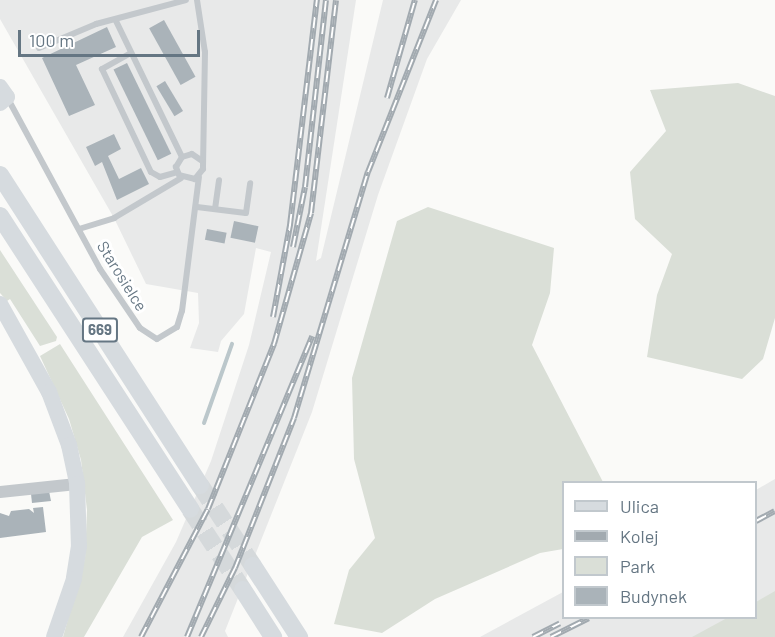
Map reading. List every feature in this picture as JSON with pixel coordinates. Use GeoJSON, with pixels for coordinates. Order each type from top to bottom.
{"type":"FeatureCollection","features":[{"type":"Feature","properties":{"kind":"main road","name":"669"},"geometry":{"type":"LineString","coordinates":[[0,175],[200,485]]}},
{"type":"Feature","properties":{"kind":"main road","name":"669"},"geometry":{"type":"LineString","coordinates":[[0,216],[190,509]]}},
{"type":"Feature","properties":{"kind":"main road"},"geometry":{"type":"LineString","coordinates":[[253,566],[299,637]]}},
{"type":"Feature","properties":{"kind":"main road"},"geometry":{"type":"LineString","coordinates":[[243,590],[273,637]]}},
{"type":"Feature","properties":{"kind":"street"},"geometry":{"type":"LineString","coordinates":[[0,304],[49,392],[69,445],[78,484],[80,546],[74,579],[54,637]]}},
{"type":"Feature","properties":{"kind":"street"},"geometry":{"type":"LineString","coordinates":[[0,492],[78,484]]}},
{"type":"Feature","properties":{"kind":"lane"},"geometry":{"type":"LineString","coordinates":[[39,48],[96,24],[116,21],[186,0]]}},
{"type":"Feature","properties":{"kind":"lane"},"geometry":{"type":"LineString","coordinates":[[197,0],[205,52],[197,207],[246,213],[250,183]]}},
{"type":"Feature","properties":{"kind":"lane"},"geometry":{"type":"LineString","coordinates":[[79,230],[114,218],[179,175],[182,157],[129,54],[116,21]]}},
{"type":"Feature","properties":{"kind":"lane"},"geometry":{"type":"LineString","coordinates":[[129,54],[102,69],[151,172],[160,177],[179,175],[199,177]]}},
{"type":"Feature","properties":{"kind":"lane","name":"Starosielce"},"geometry":{"type":"LineString","coordinates":[[2,96],[43,163],[100,268],[148,336],[169,336],[177,327],[197,207]]}},
{"type":"Feature","properties":{"kind":"lane"},"geometry":{"type":"LineString","coordinates":[[182,157],[192,154],[201,160]]}},
{"type":"Feature","properties":{"kind":"lane"},"geometry":{"type":"LineString","coordinates":[[215,209],[219,180]]}},
{"type":"Feature","properties":{"kind":"shaded area"},"geometry":{"type":"Polygon","coordinates":[[[0,0],[356,0],[316,261],[321,258],[383,0],[461,0],[427,59],[378,195],[312,412],[225,631],[228,637],[123,637],[176,542],[211,461],[249,345],[271,252],[256,248],[244,314],[221,341],[218,352],[190,348],[199,323],[198,293],[146,284],[114,218],[0,19],[0,0]]]}},
{"type":"Feature","properties":{"kind":"shaded area"},"geometry":{"type":"Polygon","coordinates":[[[775,479],[775,613],[724,637],[480,637],[562,593],[562,619],[757,619],[757,489],[775,479]]]}},
{"type":"Feature","properties":{"kind":"green space"},"geometry":{"type":"Polygon","coordinates":[[[738,83],[775,96],[775,318],[763,359],[742,379],[647,357],[657,295],[672,254],[635,219],[630,172],[666,131],[650,90],[738,83]]]}},
{"type":"Feature","properties":{"kind":"green space"},"geometry":{"type":"Polygon","coordinates":[[[428,207],[554,248],[550,293],[532,345],[602,481],[562,481],[562,549],[540,553],[435,599],[382,633],[334,624],[349,570],[375,538],[354,459],[352,378],[397,221],[428,207]]]}},
{"type":"Feature","properties":{"kind":"green space"},"geometry":{"type":"Polygon","coordinates":[[[0,250],[57,337],[56,341],[40,346],[10,299],[7,301],[0,293],[0,250]]]}},
{"type":"Feature","properties":{"kind":"green space"},"geometry":{"type":"Polygon","coordinates":[[[60,344],[173,520],[142,537],[84,637],[63,637],[85,558],[87,510],[81,460],[69,419],[40,356],[60,344]]]}},
{"type":"Feature","properties":{"kind":"green space"},"geometry":{"type":"Polygon","coordinates":[[[775,591],[775,637],[692,637],[725,619],[757,619],[757,601],[775,591]]]}},
{"type":"Feature","properties":{"kind":"building"},"geometry":{"type":"Polygon","coordinates":[[[164,20],[196,77],[181,85],[149,28],[164,20]]]}},
{"type":"Feature","properties":{"kind":"building"},"geometry":{"type":"Polygon","coordinates":[[[107,27],[116,47],[76,65],[95,105],[69,116],[42,58],[107,27]]]}},
{"type":"Feature","properties":{"kind":"building"},"geometry":{"type":"Polygon","coordinates":[[[127,63],[171,154],[158,160],[114,70],[127,63]]]}},
{"type":"Feature","properties":{"kind":"building"},"geometry":{"type":"Polygon","coordinates":[[[165,81],[183,111],[174,116],[156,86],[165,81]]]}},
{"type":"Feature","properties":{"kind":"building"},"geometry":{"type":"Polygon","coordinates":[[[114,134],[121,149],[108,156],[119,179],[141,168],[149,184],[117,200],[102,162],[95,166],[86,147],[114,134]]]}},
{"type":"Feature","properties":{"kind":"building"},"geometry":{"type":"Polygon","coordinates":[[[234,221],[258,226],[255,243],[230,238],[234,221]]]}},
{"type":"Feature","properties":{"kind":"building"},"geometry":{"type":"Polygon","coordinates":[[[207,229],[227,233],[225,244],[205,240],[207,229]]]}},
{"type":"Feature","properties":{"kind":"building"},"geometry":{"type":"Polygon","coordinates":[[[49,491],[51,501],[32,503],[31,494],[49,491]]]}},
{"type":"Feature","properties":{"kind":"building"},"geometry":{"type":"Polygon","coordinates":[[[43,507],[46,532],[0,538],[0,513],[9,516],[11,511],[29,509],[34,513],[33,508],[43,507]]]}},
{"type":"Feature","properties":{"kind":"waterway"},"geometry":{"type":"LineString","coordinates":[[204,423],[232,344]]}},
{"type":"Feature","properties":{"kind":"tunnel"},"geometry":{"type":"LineString","coordinates":[[200,485],[253,566]]}},
{"type":"Feature","properties":{"kind":"tunnel"},"geometry":{"type":"LineString","coordinates":[[190,509],[243,590]]}},
{"type":"Feature","properties":{"kind":"railway"},"geometry":{"type":"LineString","coordinates":[[273,317],[290,225],[317,0]]}},
{"type":"Feature","properties":{"kind":"railway"},"geometry":{"type":"LineString","coordinates":[[293,247],[305,187],[326,0]]}},
{"type":"Feature","properties":{"kind":"railway"},"geometry":{"type":"LineString","coordinates":[[141,637],[208,509],[274,344],[311,213],[336,0]]}},
{"type":"Feature","properties":{"kind":"railway"},"geometry":{"type":"LineString","coordinates":[[387,98],[415,0]]}},
{"type":"Feature","properties":{"kind":"railway"},"geometry":{"type":"LineString","coordinates":[[201,637],[235,568],[294,418],[368,172],[436,0]]}},
{"type":"Feature","properties":{"kind":"railway"},"geometry":{"type":"LineString","coordinates":[[187,637],[312,336]]}},
{"type":"Feature","properties":{"kind":"railway"},"geometry":{"type":"LineString","coordinates":[[757,520],[775,511]]}},
{"type":"Feature","properties":{"kind":"railway"},"geometry":{"type":"LineString","coordinates":[[551,637],[587,619]]}},
{"type":"Feature","properties":{"kind":"railway"},"geometry":{"type":"LineString","coordinates":[[533,637],[560,623]]}}]}
